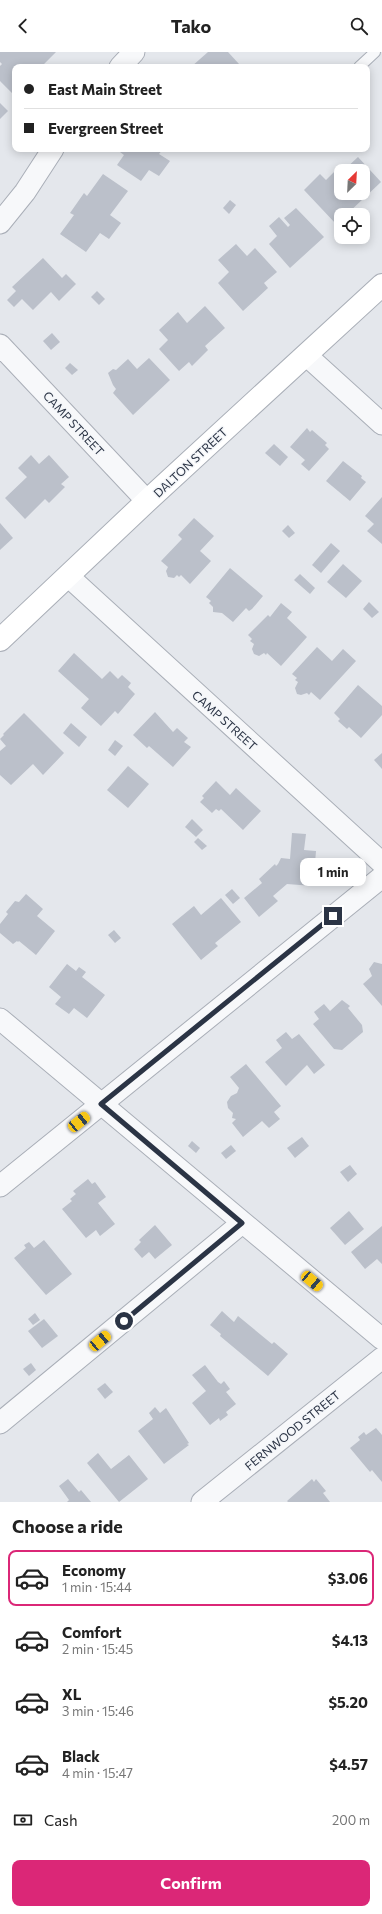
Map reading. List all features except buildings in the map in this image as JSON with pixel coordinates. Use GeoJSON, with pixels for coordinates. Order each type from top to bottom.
{"type":"FeatureCollection","features":[{"type":"Feature","properties":{"kind":"main road","name":"DALTON STREET"},"geometry":{"type":"LineString","coordinates":[[0,640],[147,501],[382,285]]}},
{"type":"Feature","properties":{"kind":"street"},"geometry":{"type":"LineString","coordinates":[[123,64],[134,52]]}},
{"type":"Feature","properties":{"kind":"street"},"geometry":{"type":"LineString","coordinates":[[0,223],[25,192],[51,152]]}},
{"type":"Feature","properties":{"kind":"street","name":"CAMP STREET"},"geometry":{"type":"LineString","coordinates":[[0,345],[147,501]]}},
{"type":"Feature","properties":{"kind":"street"},"geometry":{"type":"LineString","coordinates":[[306,355],[382,424]]}},
{"type":"Feature","properties":{"kind":"street","name":"CAMP STREET"},"geometry":{"type":"LineString","coordinates":[[68,576],[382,863]]}},
{"type":"Feature","properties":{"kind":"street"},"geometry":{"type":"LineString","coordinates":[[0,1186],[382,877]]}},
{"type":"Feature","properties":{"kind":"street"},"geometry":{"type":"LineString","coordinates":[[0,1019],[382,1339]]}},
{"type":"Feature","properties":{"kind":"street"},"geometry":{"type":"LineString","coordinates":[[0,1423],[242,1223]]}},
{"type":"Feature","properties":{"kind":"street","name":"FERNWOOD STREET"},"geometry":{"type":"LineString","coordinates":[[202,1502],[382,1358]]}},
{"type":"Feature","properties":{"kind":"lane"},"geometry":{"type":"LineString","coordinates":[[362,64],[375,52]]}},
{"type":"Feature","properties":{"kind":"route"},"geometry":{"type":"LineString","coordinates":[[124,1321],[242,1223],[101,1104],[333,916]]}}]}
